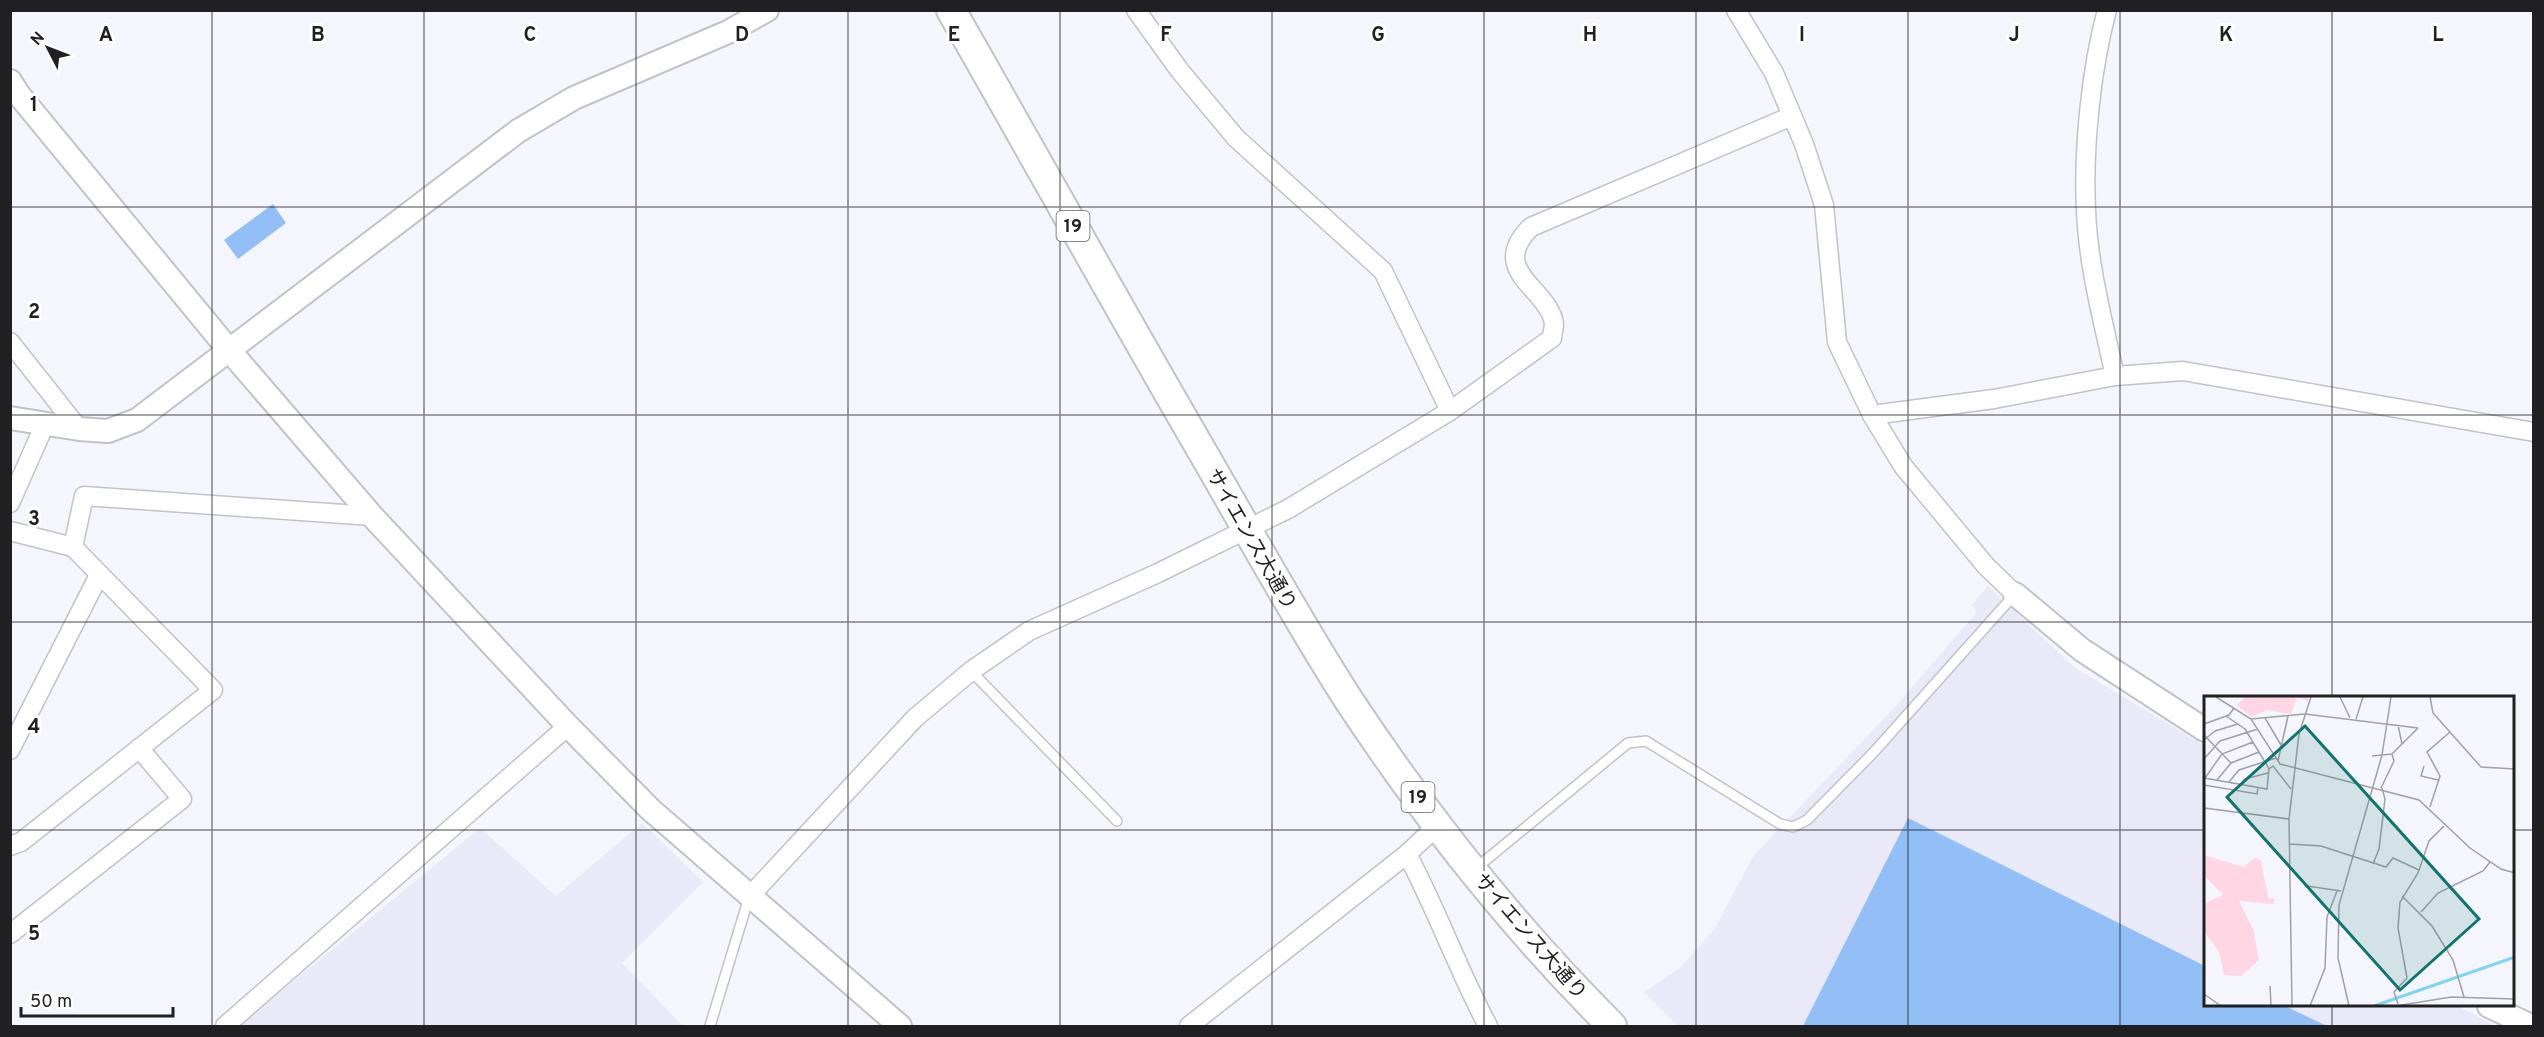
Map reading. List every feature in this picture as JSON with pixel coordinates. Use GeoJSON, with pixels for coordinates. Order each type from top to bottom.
{"type":"FeatureCollection","features":[{"type":"Feature","properties":{"kind":"main road","name":"サイエンス大通り"},"geometry":{"type":"LineString","coordinates":[[951,10],[1247,530],[1347,697],[1438,825],[1474,870],[1525,933],[1612,1026]]}},
{"type":"Feature","properties":{"kind":"street"},"geometry":{"type":"LineString","coordinates":[[10,418],[79,429],[108,431],[137,420],[518,131],[574,98],[728,32],[767,10]]}},
{"type":"Feature","properties":{"kind":"street"},"geometry":{"type":"LineString","coordinates":[[1136,10],[1180,71],[1236,138],[1383,271],[1450,411]]}},
{"type":"Feature","properties":{"kind":"street"},"geometry":{"type":"LineString","coordinates":[[1736,10],[1774,73],[1804,144],[1824,205],[1837,342],[1872,415],[1903,466],[1986,566],[2015,594],[2082,650],[2204,729]]}},
{"type":"Feature","properties":{"kind":"street"},"geometry":{"type":"LineString","coordinates":[[2107,10],[2087,134],[2086,210],[2095,282],[2115,376]]}},
{"type":"Feature","properties":{"kind":"street"},"geometry":{"type":"LineString","coordinates":[[10,81],[229,350],[372,516],[568,726],[651,810],[900,1026]]}},
{"type":"Feature","properties":{"kind":"street"},"geometry":{"type":"LineString","coordinates":[[749,897],[915,718],[971,671],[1029,631],[1288,509],[1450,411],[1552,338],[1554,323],[1546,305],[1518,273],[1516,252],[1521,237],[1532,227],[1792,116]]}},
{"type":"Feature","properties":{"kind":"street"},"geometry":{"type":"LineString","coordinates":[[10,342],[79,429]]}},
{"type":"Feature","properties":{"kind":"street"},"geometry":{"type":"LineString","coordinates":[[1872,415],[1994,399],[2115,376],[2183,371],[2286,387],[2534,432]]}},
{"type":"Feature","properties":{"kind":"street"},"geometry":{"type":"LineString","coordinates":[[10,503],[45,424]]}},
{"type":"Feature","properties":{"kind":"street"},"geometry":{"type":"LineString","coordinates":[[73,547],[84,496],[372,516]]}},
{"type":"Feature","properties":{"kind":"street"},"geometry":{"type":"LineString","coordinates":[[10,531],[73,547],[213,690],[21,842],[10,846]]}},
{"type":"Feature","properties":{"kind":"street"},"geometry":{"type":"LineString","coordinates":[[10,750],[99,576]]}},
{"type":"Feature","properties":{"kind":"street"},"geometry":{"type":"LineString","coordinates":[[225,1026],[568,726]]}},
{"type":"Feature","properties":{"kind":"street"},"geometry":{"type":"LineString","coordinates":[[10,934],[182,799],[139,748]]}},
{"type":"Feature","properties":{"kind":"street"},"geometry":{"type":"LineString","coordinates":[[1189,1026],[1407,854],[1438,825]]}},
{"type":"Feature","properties":{"kind":"street"},"geometry":{"type":"LineString","coordinates":[[1407,854],[1488,1026]]}},
{"type":"Feature","properties":{"kind":"street"},"geometry":{"type":"LineString","coordinates":[[2493,1007],[2531,1026]]}},
{"type":"Feature","properties":{"kind":"lane"},"geometry":{"type":"LineString","coordinates":[[1474,870],[1628,743],[1646,741],[1780,824],[1793,827],[1807,820],[1873,753],[2015,594]]}},
{"type":"Feature","properties":{"kind":"lane"},"geometry":{"type":"LineString","coordinates":[[971,671],[1117,821]]}},
{"type":"Feature","properties":{"kind":"lane"},"geometry":{"type":"LineString","coordinates":[[710,1026],[749,897]]}},
{"type":"Feature","properties":{"kind":"shaded area"},"geometry":{"type":"Polygon","coordinates":[[[1988,586],[2074,667],[2204,745],[2204,1007],[2459,1007],[2496,1026],[1678,1026],[1644,992],[1679,969],[1715,928],[1754,855],[1895,707],[1977,612],[1972,605],[1988,586]]]}},
{"type":"Feature","properties":{"kind":"shaded area"},"geometry":{"type":"Polygon","coordinates":[[[642,823],[703,882],[622,963],[683,1026],[239,1026],[480,828],[556,896],[642,823]]]}},
{"type":"Feature","properties":{"kind":"building"},"geometry":{"type":"Polygon","coordinates":[[[273,204],[286,223],[238,259],[224,240],[273,204]]]}},
{"type":"Feature","properties":{"kind":"building"},"geometry":{"type":"Polygon","coordinates":[[[1908,818],[2204,966],[2204,1007],[2287,1007],[2327,1026],[1803,1026],[1908,818]]]}}]}
